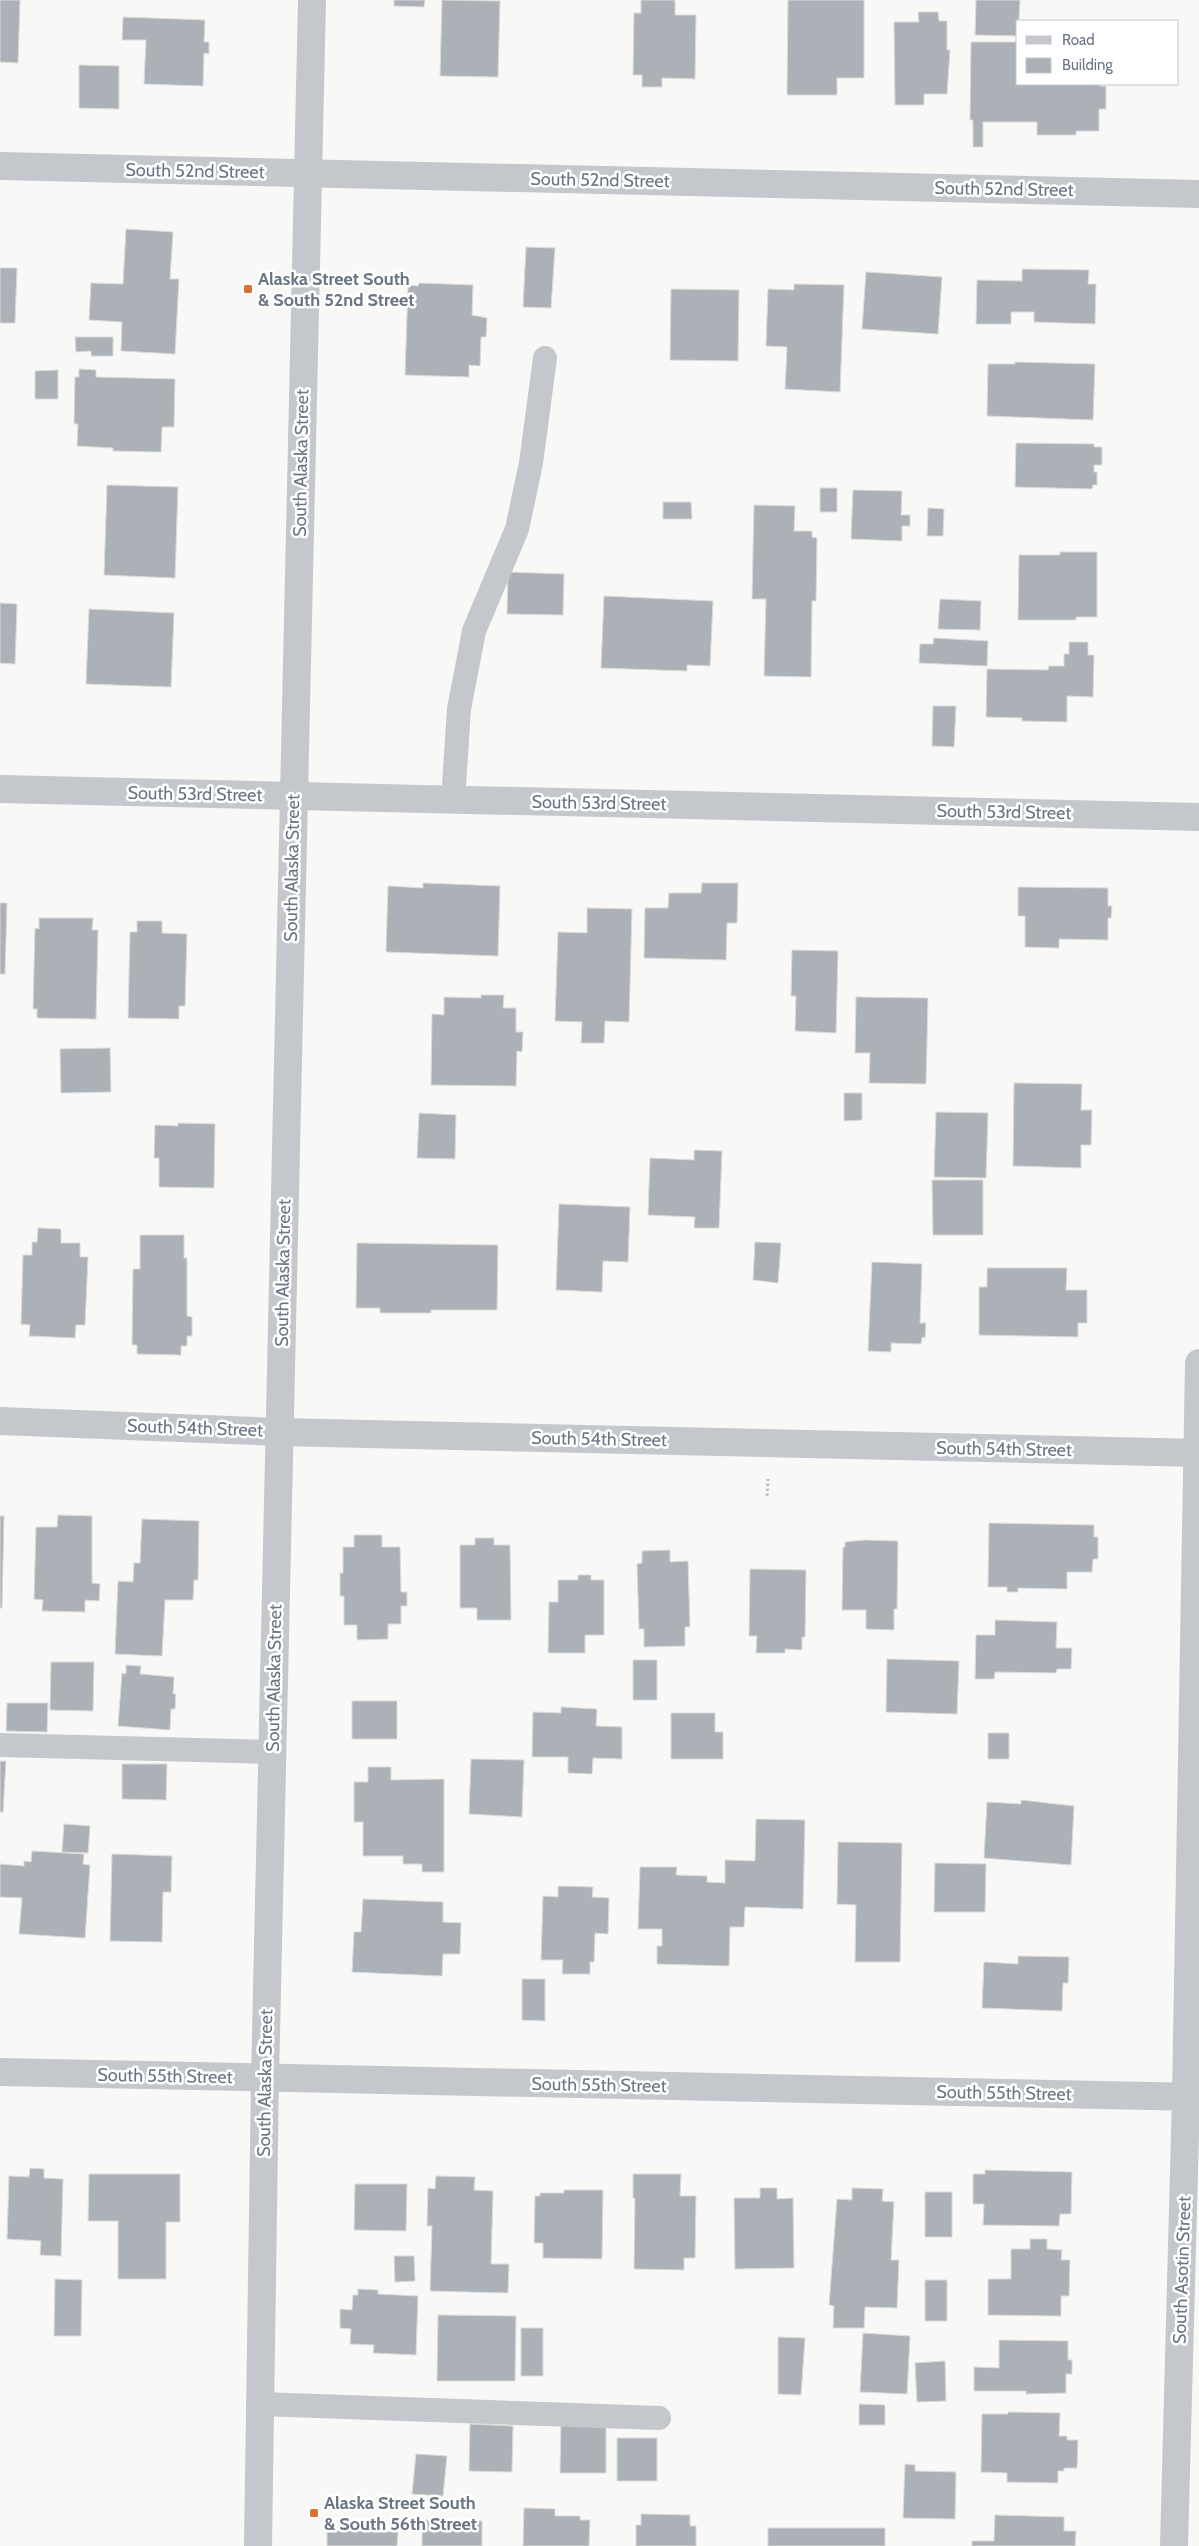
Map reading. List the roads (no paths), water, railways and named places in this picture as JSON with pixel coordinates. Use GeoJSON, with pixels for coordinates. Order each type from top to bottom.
{"type":"FeatureCollection","features":[{"type":"Feature","properties":{"kind":"street","name":"South Alaska Street"},"geometry":{"type":"LineString","coordinates":[[258,2546],[265,2078],[312,0]]}},
{"type":"Feature","properties":{"kind":"street","name":"South 52nd Street"},"geometry":{"type":"LineString","coordinates":[[0,166],[1199,194]]}},
{"type":"Feature","properties":{"kind":"street","name":"South 53rd Street"},"geometry":{"type":"LineString","coordinates":[[0,789],[1199,817]]}},
{"type":"Feature","properties":{"kind":"street","name":"South Asotin Street"},"geometry":{"type":"LineString","coordinates":[[1174,2546],[1193,2097],[1199,1363]]}},
{"type":"Feature","properties":{"kind":"street","name":"South 54th Street"},"geometry":{"type":"LineString","coordinates":[[0,1421],[280,1432],[1198,1453]]}},
{"type":"Feature","properties":{"kind":"street","name":"South 55th Street"},"geometry":{"type":"LineString","coordinates":[[0,2072],[1193,2097]]}},
{"type":"Feature","properties":{"kind":"lane"},"geometry":{"type":"LineString","coordinates":[[453,800],[460,709],[474,631],[517,529],[530,463],[545,358]]}},
{"type":"Feature","properties":{"kind":"lane"},"geometry":{"type":"LineString","coordinates":[[0,1745],[272,1752]]}},
{"type":"Feature","properties":{"kind":"lane"},"geometry":{"type":"LineString","coordinates":[[260,2404],[659,2418]]}},
{"type":"Feature","properties":{"kind":"place","name":"Alaska Street South & South 52nd Street"},"geometry":{"type":"Point","coordinates":[248,289]}},
{"type":"Feature","properties":{"kind":"place","name":"Alaska Street South & South 56th Street"},"geometry":{"type":"Point","coordinates":[314,2513]}}]}
